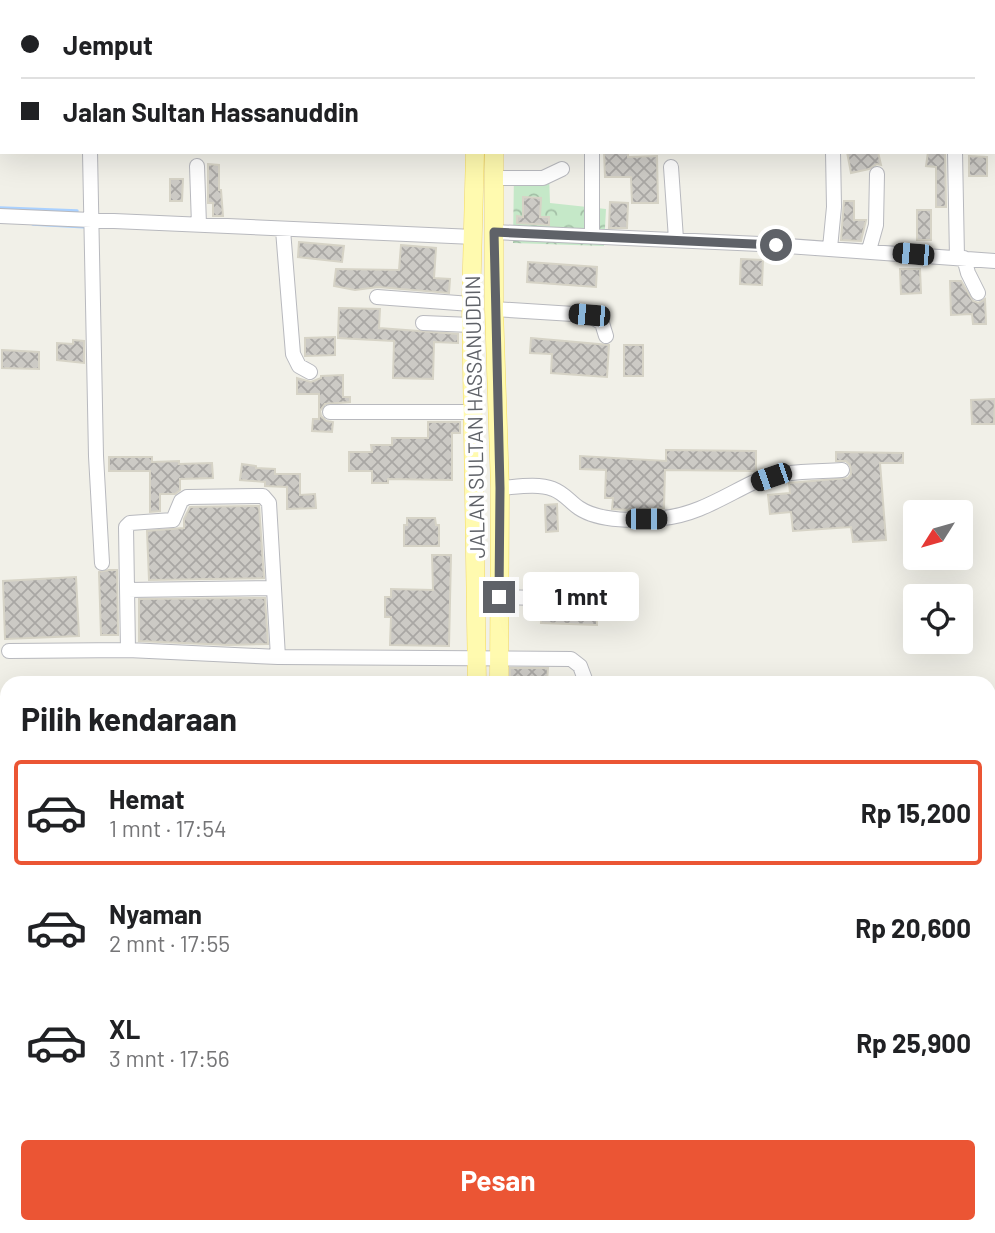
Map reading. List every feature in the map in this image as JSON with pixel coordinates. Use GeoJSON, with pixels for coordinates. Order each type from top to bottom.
{"type":"FeatureCollection","features":[{"type":"Feature","properties":{"kind":"main road"},"geometry":{"type":"LineString","coordinates":[[475,155],[494,155]]}},
{"type":"Feature","properties":{"kind":"main road","name":"JALAN SULTAN HASSANUDDIN"},"geometry":{"type":"LineString","coordinates":[[475,155],[471,325],[477,676]]}},
{"type":"Feature","properties":{"kind":"main road","name":"JALAN SULTAN HASSANUDDIN"},"geometry":{"type":"LineString","coordinates":[[494,155],[494,309],[500,488],[499,676]]}},
{"type":"Feature","properties":{"kind":"street"},"geometry":{"type":"LineString","coordinates":[[90,154],[96,456],[102,563]]}},
{"type":"Feature","properties":{"kind":"street"},"geometry":{"type":"LineString","coordinates":[[592,154],[592,235]]}},
{"type":"Feature","properties":{"kind":"street"},"geometry":{"type":"LineString","coordinates":[[830,248],[834,207],[833,154]]}},
{"type":"Feature","properties":{"kind":"street"},"geometry":{"type":"LineString","coordinates":[[956,154],[960,257],[978,293]]}},
{"type":"Feature","properties":{"kind":"street"},"geometry":{"type":"LineString","coordinates":[[197,166],[199,225]]}},
{"type":"Feature","properties":{"kind":"street"},"geometry":{"type":"LineString","coordinates":[[671,167],[676,239]]}},
{"type":"Feature","properties":{"kind":"street"},"geometry":{"type":"LineString","coordinates":[[495,178],[543,178],[562,170]]}},
{"type":"Feature","properties":{"kind":"street"},"geometry":{"type":"LineString","coordinates":[[869,250],[876,225],[877,174]]}},
{"type":"Feature","properties":{"kind":"street"},"geometry":{"type":"LineString","coordinates":[[0,216],[474,237]]}},
{"type":"Feature","properties":{"kind":"street"},"geometry":{"type":"LineString","coordinates":[[283,230],[293,354],[299,366],[310,372]]}},
{"type":"Feature","properties":{"kind":"street"},"geometry":{"type":"LineString","coordinates":[[494,232],[869,250],[995,261]]}},
{"type":"Feature","properties":{"kind":"street"},"geometry":{"type":"LineString","coordinates":[[377,297],[471,304]]}},
{"type":"Feature","properties":{"kind":"street"},"geometry":{"type":"LineString","coordinates":[[494,309],[589,315],[602,323],[606,336]]}},
{"type":"Feature","properties":{"kind":"street"},"geometry":{"type":"LineString","coordinates":[[423,323],[471,325]]}},
{"type":"Feature","properties":{"kind":"street"},"geometry":{"type":"LineString","coordinates":[[330,412],[474,412]]}},
{"type":"Feature","properties":{"kind":"street"},"geometry":{"type":"LineString","coordinates":[[500,488],[551,488],[563,494],[578,508],[595,516],[663,519],[690,513],[771,477],[790,473],[842,470]]}},
{"type":"Feature","properties":{"kind":"street"},"geometry":{"type":"LineString","coordinates":[[128,650],[127,525],[173,520],[184,498],[263,496],[269,503],[278,657]]}},
{"type":"Feature","properties":{"kind":"street"},"geometry":{"type":"LineString","coordinates":[[127,590],[272,588]]}},
{"type":"Feature","properties":{"kind":"street"},"geometry":{"type":"LineString","coordinates":[[499,597],[584,599]]}},
{"type":"Feature","properties":{"kind":"street"},"geometry":{"type":"LineString","coordinates":[[9,651],[128,650],[278,657],[571,659],[580,666],[584,676]]}},
{"type":"Feature","properties":{"kind":"green space"},"geometry":{"type":"Polygon","coordinates":[[[514,172],[549,174],[550,203],[606,209],[604,246],[513,243],[514,172]]]}},
{"type":"Feature","properties":{"kind":"building"},"geometry":{"type":"Polygon","coordinates":[[[604,154],[657,156],[658,203],[632,203],[631,177],[605,177],[604,154]]]}},
{"type":"Feature","properties":{"kind":"building"},"geometry":{"type":"Polygon","coordinates":[[[847,154],[878,154],[881,165],[851,173],[847,154]]]}},
{"type":"Feature","properties":{"kind":"building"},"geometry":{"type":"Polygon","coordinates":[[[928,154],[945,154],[946,207],[936,207],[936,167],[926,166],[928,154]]]}},
{"type":"Feature","properties":{"kind":"building"},"geometry":{"type":"Polygon","coordinates":[[[969,156],[987,157],[987,176],[969,176],[969,156]]]}},
{"type":"Feature","properties":{"kind":"building"},"geometry":{"type":"Polygon","coordinates":[[[208,164],[219,165],[223,216],[213,216],[213,203],[208,203],[208,164]]]}},
{"type":"Feature","properties":{"kind":"building"},"geometry":{"type":"Polygon","coordinates":[[[170,179],[183,179],[182,201],[170,201],[170,179]]]}},
{"type":"Feature","properties":{"kind":"building"},"geometry":{"type":"Polygon","coordinates":[[[523,197],[541,198],[540,217],[549,217],[549,225],[517,223],[517,216],[523,217],[523,197]]]}},
{"type":"Feature","properties":{"kind":"building"},"geometry":{"type":"Polygon","coordinates":[[[844,201],[854,201],[854,220],[866,220],[861,241],[841,240],[844,201]]]}},
{"type":"Feature","properties":{"kind":"building"},"geometry":{"type":"Polygon","coordinates":[[[610,202],[628,203],[627,228],[609,228],[610,202]]]}},
{"type":"Feature","properties":{"kind":"building"},"geometry":{"type":"Polygon","coordinates":[[[917,210],[931,210],[931,240],[917,240],[917,210]]]}},
{"type":"Feature","properties":{"kind":"building"},"geometry":{"type":"Polygon","coordinates":[[[299,242],[344,246],[342,262],[298,257],[299,242]]]}},
{"type":"Feature","properties":{"kind":"building"},"geometry":{"type":"Polygon","coordinates":[[[401,245],[436,248],[434,278],[450,279],[449,293],[378,287],[355,290],[334,286],[336,269],[399,270],[401,245]]]}},
{"type":"Feature","properties":{"kind":"building"},"geometry":{"type":"Polygon","coordinates":[[[741,259],[763,260],[762,285],[740,284],[741,259]]]}},
{"type":"Feature","properties":{"kind":"building"},"geometry":{"type":"Polygon","coordinates":[[[528,262],[597,267],[596,287],[527,282],[528,262]]]}},
{"type":"Feature","properties":{"kind":"building"},"geometry":{"type":"Polygon","coordinates":[[[900,269],[920,269],[921,293],[901,294],[900,269]]]}},
{"type":"Feature","properties":{"kind":"building"},"geometry":{"type":"Polygon","coordinates":[[[950,281],[961,281],[973,301],[978,303],[985,299],[986,324],[973,324],[972,314],[951,315],[950,281]]]}},
{"type":"Feature","properties":{"kind":"building"},"geometry":{"type":"Polygon","coordinates":[[[339,308],[380,309],[379,328],[458,334],[458,343],[434,342],[433,379],[393,378],[394,341],[338,338],[339,308]]]}},
{"type":"Feature","properties":{"kind":"building"},"geometry":{"type":"Polygon","coordinates":[[[335,337],[335,355],[305,356],[305,338],[335,337]]]}},
{"type":"Feature","properties":{"kind":"building"},"geometry":{"type":"Polygon","coordinates":[[[531,338],[609,345],[607,377],[551,373],[552,354],[530,353],[531,338]]]}},
{"type":"Feature","properties":{"kind":"building"},"geometry":{"type":"Polygon","coordinates":[[[73,340],[84,341],[84,363],[57,360],[57,343],[73,344],[73,340]]]}},
{"type":"Feature","properties":{"kind":"building"},"geometry":{"type":"Polygon","coordinates":[[[624,345],[643,345],[643,376],[624,376],[624,345]]]}},
{"type":"Feature","properties":{"kind":"building"},"geometry":{"type":"Polygon","coordinates":[[[2,350],[39,352],[39,369],[2,368],[2,350]]]}},
{"type":"Feature","properties":{"kind":"building"},"geometry":{"type":"Polygon","coordinates":[[[343,375],[343,397],[350,397],[350,402],[325,404],[320,411],[321,416],[326,421],[333,422],[332,432],[312,431],[313,419],[319,419],[319,394],[297,394],[297,378],[311,382],[321,376],[343,375]]]}},
{"type":"Feature","properties":{"kind":"building"},"geometry":{"type":"Polygon","coordinates":[[[995,399],[994,424],[972,424],[971,400],[995,399]]]}},
{"type":"Feature","properties":{"kind":"building"},"geometry":{"type":"Polygon","coordinates":[[[428,422],[460,422],[460,433],[452,433],[452,480],[388,479],[388,483],[372,483],[372,471],[349,471],[349,452],[372,452],[371,445],[392,445],[392,438],[428,438],[428,422]]]}},
{"type":"Feature","properties":{"kind":"building"},"geometry":{"type":"Polygon","coordinates":[[[666,450],[756,451],[756,471],[665,470],[664,508],[631,510],[612,509],[613,498],[605,498],[606,470],[580,469],[580,456],[666,461],[666,450]]]}},
{"type":"Feature","properties":{"kind":"building"},"geometry":{"type":"Polygon","coordinates":[[[836,452],[903,453],[903,463],[880,463],[886,540],[853,542],[851,527],[793,531],[791,512],[770,514],[768,495],[790,493],[789,483],[848,478],[851,474],[850,465],[846,461],[836,461],[836,452]]]}},
{"type":"Feature","properties":{"kind":"building"},"geometry":{"type":"Polygon","coordinates":[[[109,457],[152,457],[152,462],[179,461],[179,464],[212,463],[213,478],[180,479],[180,490],[175,494],[160,494],[160,511],[150,512],[150,471],[109,471],[109,457]]]}},
{"type":"Feature","properties":{"kind":"building"},"geometry":{"type":"Polygon","coordinates":[[[242,464],[275,469],[275,474],[300,474],[300,495],[315,494],[316,508],[287,509],[287,487],[265,486],[265,482],[240,480],[242,464]]]}},
{"type":"Feature","properties":{"kind":"building"},"geometry":{"type":"Polygon","coordinates":[[[557,504],[558,531],[546,532],[545,505],[557,504]]]}},
{"type":"Feature","properties":{"kind":"building"},"geometry":{"type":"Polygon","coordinates":[[[259,506],[264,578],[149,580],[147,531],[184,528],[184,519],[190,507],[259,506]]]}},
{"type":"Feature","properties":{"kind":"building"},"geometry":{"type":"Polygon","coordinates":[[[407,518],[435,518],[436,525],[439,525],[439,546],[404,546],[404,525],[407,525],[407,518]]]}},
{"type":"Feature","properties":{"kind":"building"},"geometry":{"type":"Polygon","coordinates":[[[432,555],[451,555],[449,646],[390,645],[391,617],[385,617],[385,597],[391,597],[391,589],[433,590],[432,555]]]}},
{"type":"Feature","properties":{"kind":"building"},"geometry":{"type":"Polygon","coordinates":[[[117,570],[118,635],[101,635],[99,572],[117,570]]]}},
{"type":"Feature","properties":{"kind":"building"},"geometry":{"type":"Polygon","coordinates":[[[76,577],[79,636],[5,639],[3,581],[76,577]]]}},
{"type":"Feature","properties":{"kind":"building"},"geometry":{"type":"Polygon","coordinates":[[[543,585],[595,586],[597,625],[541,623],[542,608],[584,609],[592,605],[594,600],[592,594],[585,589],[543,588],[543,585]]]}},
{"type":"Feature","properties":{"kind":"building"},"geometry":{"type":"Polygon","coordinates":[[[265,598],[268,644],[139,641],[139,599],[265,598]]]}},
{"type":"Feature","properties":{"kind":"building"},"geometry":{"type":"Polygon","coordinates":[[[510,668],[548,668],[547,676],[510,676],[510,668]]]}},
{"type":"Feature","properties":{"kind":"waterway"},"geometry":{"type":"LineString","coordinates":[[0,208],[77,211]]}},
{"type":"Feature","properties":{"kind":"waterway"},"geometry":{"type":"LineString","coordinates":[[33,224],[88,227]]}},
{"type":"Feature","properties":{"kind":"route"},"geometry":{"type":"LineString","coordinates":[[499,597],[500,488],[494,232],[776,245]]}}]}
